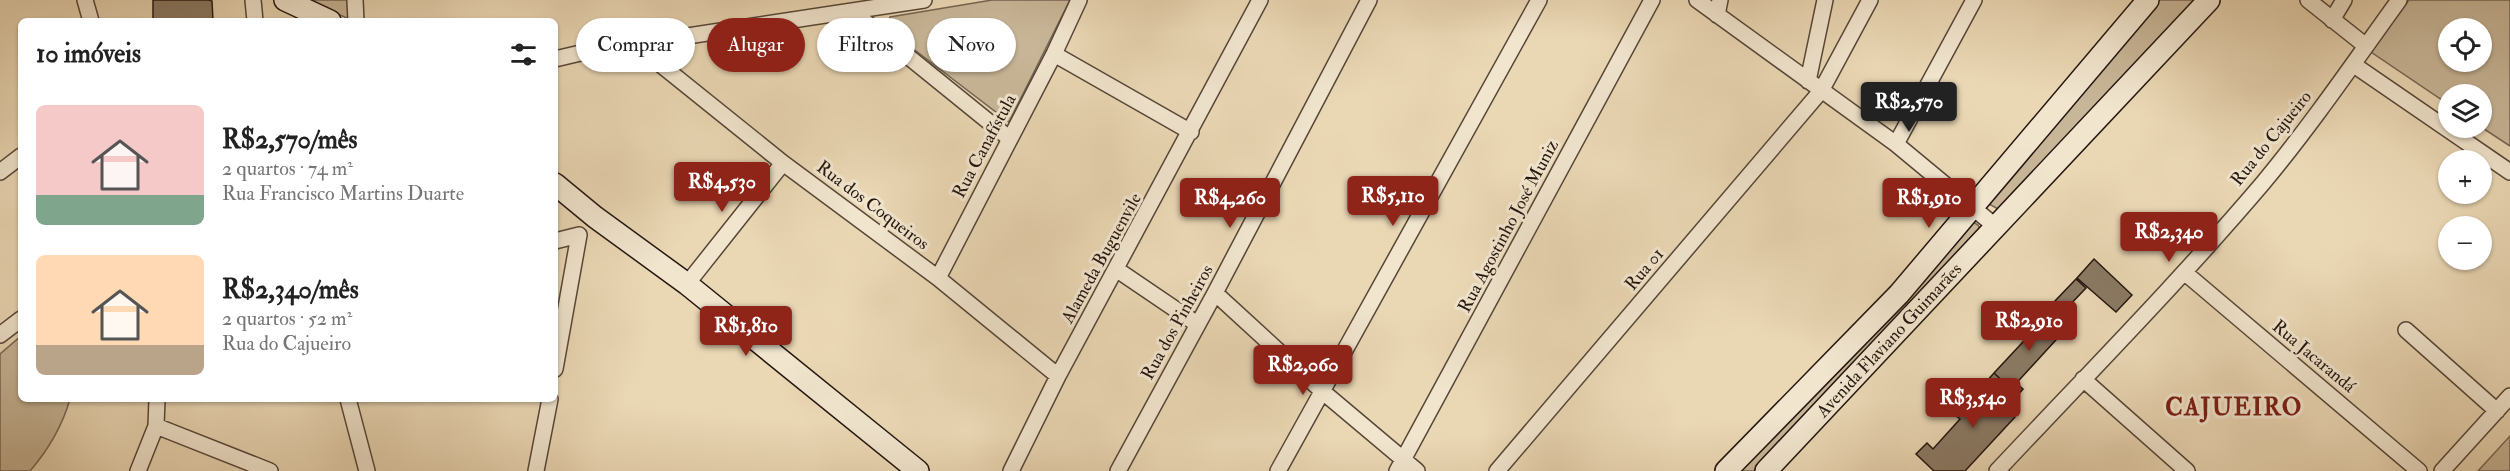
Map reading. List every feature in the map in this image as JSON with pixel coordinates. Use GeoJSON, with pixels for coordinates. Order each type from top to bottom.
{"type":"FeatureCollection","features":[{"type":"Feature","properties":{"kind":"main road","name":"Avenida Flaviano Guimarães"},"geometry":{"type":"LineString","coordinates":[[1726,471],[1899,294],[2148,0]]}},
{"type":"Feature","properties":{"kind":"main road","name":"Avenida Flaviano Guimarães"},"geometry":{"type":"LineString","coordinates":[[1766,471],[2209,0]]}},
{"type":"Feature","properties":{"kind":"main road"},"geometry":{"type":"LineString","coordinates":[[291,1],[324,18]]}},
{"type":"Feature","properties":{"kind":"main road"},"geometry":{"type":"LineString","coordinates":[[558,186],[595,217],[687,284],[918,471]]}},
{"type":"Feature","properties":{"kind":"street"},"geometry":{"type":"LineString","coordinates":[[85,0],[91,18]]}},
{"type":"Feature","properties":{"kind":"street"},"geometry":{"type":"LineString","coordinates":[[253,0],[255,18]]}},
{"type":"Feature","properties":{"kind":"street"},"geometry":{"type":"LineString","coordinates":[[355,0],[356,18]]}},
{"type":"Feature","properties":{"kind":"street"},"geometry":{"type":"LineString","coordinates":[[695,32],[827,7],[852,11],[924,0]]}},
{"type":"Feature","properties":{"kind":"street","name":"Rua Canafístula"},"geometry":{"type":"LineString","coordinates":[[938,278],[1054,54],[1079,0]]}},
{"type":"Feature","properties":{"kind":"street","name":"Alameda Buguenvile"},"geometry":{"type":"LineString","coordinates":[[1011,471],[1058,376],[1260,0]]}},
{"type":"Feature","properties":{"kind":"street","name":"Rua dos Pinheiros"},"geometry":{"type":"LineString","coordinates":[[1118,471],[1369,0]]}},
{"type":"Feature","properties":{"kind":"street"},"geometry":{"type":"LineString","coordinates":[[1278,471],[1539,0]]}},
{"type":"Feature","properties":{"kind":"street","name":"Rua Agostinho José Muniz"},"geometry":{"type":"LineString","coordinates":[[1401,465],[1652,0]]}},
{"type":"Feature","properties":{"kind":"street"},"geometry":{"type":"LineString","coordinates":[[1696,0],[1718,7],[1808,81],[1896,144],[1974,206],[1995,226]]}},
{"type":"Feature","properties":{"kind":"street"},"geometry":{"type":"LineString","coordinates":[[1808,81],[1825,0]]}},
{"type":"Feature","properties":{"kind":"street","name":"Rua 01"},"geometry":{"type":"LineString","coordinates":[[1497,471],[1821,91],[1870,0]]}},
{"type":"Feature","properties":{"kind":"street"},"geometry":{"type":"LineString","coordinates":[[1896,144],[1974,0]]}},
{"type":"Feature","properties":{"kind":"street"},"geometry":{"type":"LineString","coordinates":[[2308,0],[2366,46]]}},
{"type":"Feature","properties":{"kind":"street"},"geometry":{"type":"LineString","coordinates":[[2332,20],[2344,0]]}},
{"type":"Feature","properties":{"kind":"street","name":"Rua do Cajueiro"},"geometry":{"type":"LineString","coordinates":[[1997,471],[2184,272],[2264,182],[2354,65],[2399,0]]}},
{"type":"Feature","properties":{"kind":"street"},"geometry":{"type":"LineString","coordinates":[[852,11],[1010,139]]}},
{"type":"Feature","properties":{"kind":"street"},"geometry":{"type":"LineString","coordinates":[[558,58],[576,54]]}},
{"type":"Feature","properties":{"kind":"street"},"geometry":{"type":"LineString","coordinates":[[1054,54],[1191,132]]}},
{"type":"Feature","properties":{"kind":"street"},"geometry":{"type":"LineString","coordinates":[[2354,65],[2510,172]]}},
{"type":"Feature","properties":{"kind":"street","name":"Rua dos Coqueiros"},"geometry":{"type":"LineString","coordinates":[[670,72],[783,163],[938,278],[1058,376]]}},
{"type":"Feature","properties":{"kind":"street"},"geometry":{"type":"LineString","coordinates":[[0,172],[18,158]]}},
{"type":"Feature","properties":{"kind":"street"},"geometry":{"type":"LineString","coordinates":[[687,284],[783,163]]}},
{"type":"Feature","properties":{"kind":"street"},"geometry":{"type":"LineString","coordinates":[[558,352],[579,235],[595,217]]}},
{"type":"Feature","properties":{"kind":"street"},"geometry":{"type":"LineString","coordinates":[[558,240],[579,235]]}},
{"type":"Feature","properties":{"kind":"street"},"geometry":{"type":"LineString","coordinates":[[1116,269],[1197,324]]}},
{"type":"Feature","properties":{"kind":"street","name":"Rua Jacarandá"},"geometry":{"type":"LineString","coordinates":[[2184,272],[2419,471]]}},
{"type":"Feature","properties":{"kind":"street"},"geometry":{"type":"LineString","coordinates":[[1215,292],[1401,465],[1416,471]]}},
{"type":"Feature","properties":{"kind":"street"},"geometry":{"type":"LineString","coordinates":[[0,335],[18,321]]}},
{"type":"Feature","properties":{"kind":"street"},"geometry":{"type":"LineString","coordinates":[[2406,330],[2497,411]]}},
{"type":"Feature","properties":{"kind":"street"},"geometry":{"type":"LineString","coordinates":[[2083,379],[2187,471]]}},
{"type":"Feature","properties":{"kind":"street"},"geometry":{"type":"LineString","coordinates":[[2442,471],[2510,396]]}},
{"type":"Feature","properties":{"kind":"street"},"geometry":{"type":"LineString","coordinates":[[138,471],[156,426],[157,402]]}},
{"type":"Feature","properties":{"kind":"street"},"geometry":{"type":"LineString","coordinates":[[349,402],[367,471]]}},
{"type":"Feature","properties":{"kind":"street"},"geometry":{"type":"LineString","coordinates":[[536,471],[549,402]]}},
{"type":"Feature","properties":{"kind":"street"},"geometry":{"type":"LineString","coordinates":[[156,426],[270,471]]}},
{"type":"Feature","properties":{"kind":"shaded area"},"geometry":{"type":"Polygon","coordinates":[[[308,0],[350,0],[351,18],[308,0]]]}},
{"type":"Feature","properties":{"kind":"shaded area"},"geometry":{"type":"Polygon","coordinates":[[[992,0],[1070,0],[1009,122],[944,72],[1016,72],[1016,18],[927,18],[927,59],[915,50],[915,18],[890,17],[992,0]]]}},
{"type":"Feature","properties":{"kind":"shaded area"},"geometry":{"type":"Polygon","coordinates":[[[2151,0],[2201,0],[2000,210],[1989,204],[2151,0]]]}},
{"type":"Feature","properties":{"kind":"shaded area"},"geometry":{"type":"Polygon","coordinates":[[[2409,0],[2510,0],[2510,146],[2492,134],[2492,84],[2438,84],[2438,97],[2371,52],[2409,0]]]}},
{"type":"Feature","properties":{"kind":"shaded area"},"geometry":{"type":"Polygon","coordinates":[[[1973,222],[1978,225],[1981,232],[1760,471],[1729,471],[1973,222]]]}},
{"type":"Feature","properties":{"kind":"shaded area"},"geometry":{"type":"Polygon","coordinates":[[[18,339],[18,402],[69,402],[54,437],[30,471],[0,471],[0,354],[18,339]]]}},
{"type":"Feature","properties":{"kind":"shaded area"},"geometry":{"type":"Polygon","coordinates":[[[2510,436],[2510,471],[2478,471],[2510,436]]]}},
{"type":"Feature","properties":{"kind":"building"},"geometry":{"type":"Polygon","coordinates":[[[153,0],[212,1],[213,18],[153,18],[153,0]]]}},
{"type":"Feature","properties":{"kind":"building"},"geometry":{"type":"Polygon","coordinates":[[[2094,259],[2132,295],[2116,312],[2077,278],[2094,259]]]}},
{"type":"Feature","properties":{"kind":"building"},"geometry":{"type":"Polygon","coordinates":[[[2094,259],[2132,295],[2116,312],[2077,278],[2094,259]]]}},
{"type":"Feature","properties":{"kind":"building"},"geometry":{"type":"Polygon","coordinates":[[[2076,279],[2086,288],[2065,310],[2055,301],[2076,279]]]}},
{"type":"Feature","properties":{"kind":"building"},"geometry":{"type":"Polygon","coordinates":[[[2076,279],[2086,288],[2065,310],[2055,301],[2076,279]]]}},
{"type":"Feature","properties":{"kind":"building"},"geometry":{"type":"Polygon","coordinates":[[[2048,315],[2065,330],[2011,389],[1994,373],[2048,315]]]}},
{"type":"Feature","properties":{"kind":"building"},"geometry":{"type":"Polygon","coordinates":[[[2048,315],[2065,330],[2011,389],[1994,373],[2048,315]]]}},
{"type":"Feature","properties":{"kind":"building"},"geometry":{"type":"Polygon","coordinates":[[[1994,373],[2011,389],[2016,383],[2023,389],[2009,405],[2004,400],[2001,404],[2015,417],[1965,471],[1934,471],[1916,454],[1927,443],[1933,449],[1960,419],[1956,416],[1981,388],[1987,394],[1993,388],[1986,382],[1994,373]]]}},
{"type":"Feature","properties":{"kind":"building"},"geometry":{"type":"Polygon","coordinates":[[[1994,373],[2011,389],[2016,383],[2023,389],[2009,405],[2004,400],[2001,404],[2015,417],[1965,471],[1934,471],[1916,454],[1927,443],[1933,449],[1960,419],[1956,416],[1981,388],[1987,394],[1993,388],[1986,382],[1994,373]]]}},
{"type":"Feature","properties":{"kind":"district","name":"CAJUEIRO"},"geometry":{"type":"Point","coordinates":[2234,407]}}]}
